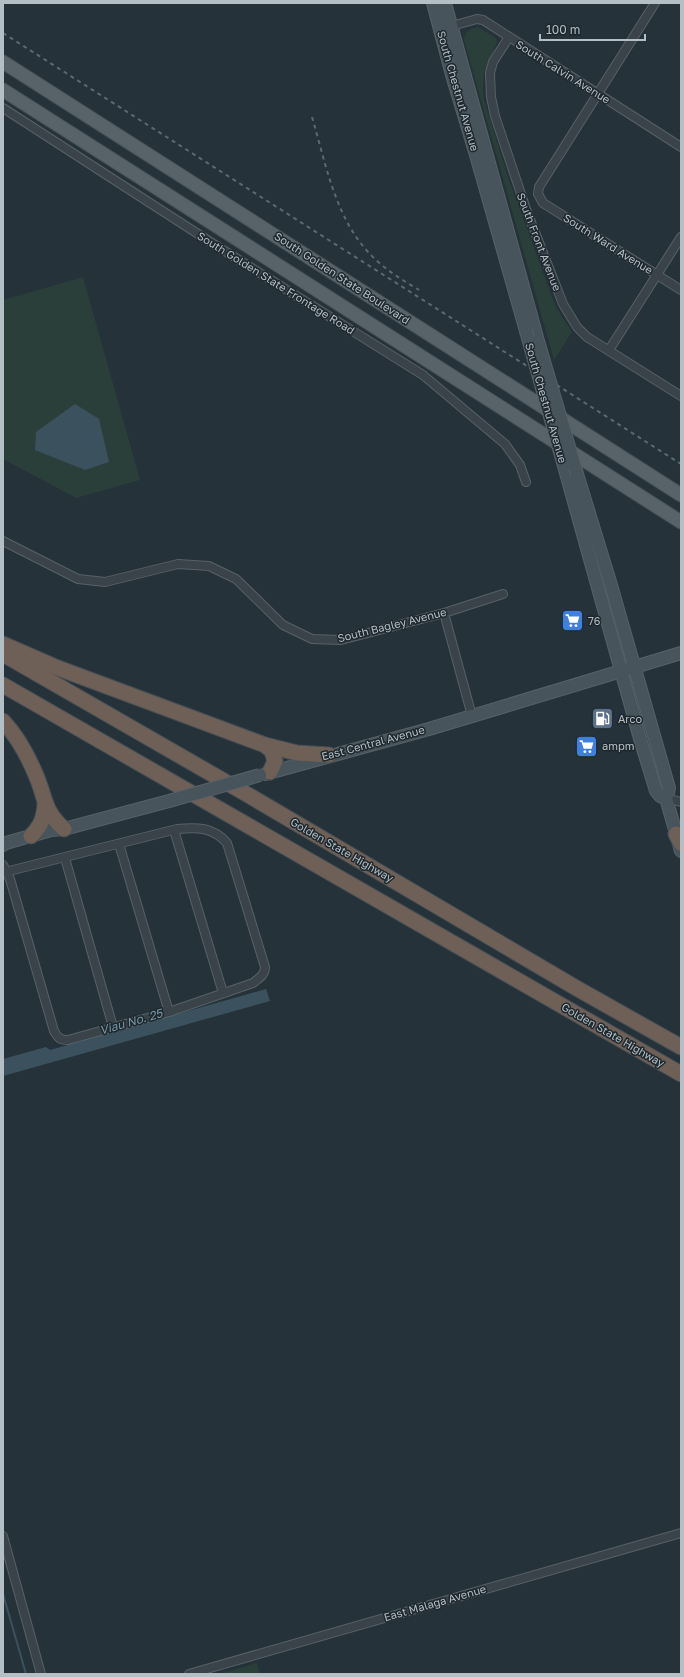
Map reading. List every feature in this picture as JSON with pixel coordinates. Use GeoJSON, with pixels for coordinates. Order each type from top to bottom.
{"type":"FeatureCollection","features":[{"type":"Feature","properties":{"kind":"highway"},"geometry":{"type":"LineString","coordinates":[[3,644],[58,668],[264,744],[297,753],[329,755]]}},
{"type":"Feature","properties":{"kind":"highway","name":"Golden State Highway"},"geometry":{"type":"LineString","coordinates":[[3,654],[243,792],[578,989],[681,1047]]}},
{"type":"Feature","properties":{"kind":"highway","name":"Golden State Highway"},"geometry":{"type":"LineString","coordinates":[[3,685],[681,1074]]}},
{"type":"Feature","properties":{"kind":"highway"},"geometry":{"type":"LineString","coordinates":[[3,721],[14,733],[36,774],[51,816],[64,829]]}},
{"type":"Feature","properties":{"kind":"highway"},"geometry":{"type":"LineString","coordinates":[[264,744],[272,751],[275,761],[265,774]]}},
{"type":"Feature","properties":{"kind":"highway"},"geometry":{"type":"LineString","coordinates":[[31,836],[44,820],[46,804]]}},
{"type":"Feature","properties":{"kind":"main road","name":"South Chestnut Avenue"},"geometry":{"type":"LineString","coordinates":[[433,3],[446,27],[634,667],[668,788],[666,798],[679,839],[681,851]]}},
{"type":"Feature","properties":{"kind":"main road","name":"South Chestnut Avenue"},"geometry":{"type":"LineString","coordinates":[[445,3],[446,27],[452,74],[656,791],[660,796],[666,798]]}},
{"type":"Feature","properties":{"kind":"main road","name":"South Golden State Boulevard"},"geometry":{"type":"LineString","coordinates":[[3,62],[681,495]]}},
{"type":"Feature","properties":{"kind":"main road","name":"South Golden State Boulevard"},"geometry":{"type":"LineString","coordinates":[[3,90],[681,522]]}},
{"type":"Feature","properties":{"kind":"main road","name":"East Central Avenue"},"geometry":{"type":"LineString","coordinates":[[3,845],[6,842],[51,830],[64,829],[169,801],[472,716],[681,653]]}},
{"type":"Feature","properties":{"kind":"main road","name":"East Central Avenue"},"geometry":{"type":"LineString","coordinates":[[3,849],[51,837],[64,829]]}},
{"type":"Feature","properties":{"kind":"street"},"geometry":{"type":"LineString","coordinates":[[598,94],[655,3]]}},
{"type":"Feature","properties":{"kind":"street","name":"South Calvin Avenue"},"geometry":{"type":"LineString","coordinates":[[446,27],[477,19],[483,20],[681,146]]}},
{"type":"Feature","properties":{"kind":"street","name":"South Front Avenue"},"geometry":{"type":"LineString","coordinates":[[509,37],[493,62],[490,73],[489,84],[495,116],[506,152],[544,258],[570,316],[577,327],[587,337],[681,396]]}},
{"type":"Feature","properties":{"kind":"street","name":"South Ward Avenue"},"geometry":{"type":"LineString","coordinates":[[598,94],[539,187],[538,194],[543,203],[681,290]]}},
{"type":"Feature","properties":{"kind":"street","name":"South Golden State Frontage Road"},"geometry":{"type":"LineString","coordinates":[[3,108],[203,237],[423,375],[505,444],[520,465],[526,482]]}},
{"type":"Feature","properties":{"kind":"street"},"geometry":{"type":"LineString","coordinates":[[609,350],[681,237]]}},
{"type":"Feature","properties":{"kind":"street","name":"South Bagley Avenue"},"geometry":{"type":"LineString","coordinates":[[3,541],[78,579],[105,582],[178,564],[208,566],[236,579],[283,625],[312,639],[341,640],[444,613],[503,594]]}},
{"type":"Feature","properties":{"kind":"street"},"geometry":{"type":"LineString","coordinates":[[444,613],[472,716]]}},
{"type":"Feature","properties":{"kind":"street"},"geometry":{"type":"LineString","coordinates":[[666,798],[681,802]]}},
{"type":"Feature","properties":{"kind":"street"},"geometry":{"type":"LineString","coordinates":[[194,827],[203,828],[216,832],[228,843],[265,967],[265,972],[253,983],[170,1012],[68,1040],[61,1040],[57,1037],[54,1031],[10,879],[4,868],[65,858],[174,830],[194,827]]}},
{"type":"Feature","properties":{"kind":"street"},"geometry":{"type":"LineString","coordinates":[[174,830],[223,993]]}},
{"type":"Feature","properties":{"kind":"street"},"geometry":{"type":"LineString","coordinates":[[119,844],[170,1012]]}},
{"type":"Feature","properties":{"kind":"street"},"geometry":{"type":"LineString","coordinates":[[65,858],[113,1027]]}},
{"type":"Feature","properties":{"kind":"street","name":"East Malaga Avenue"},"geometry":{"type":"LineString","coordinates":[[189,1674],[681,1533]]}},
{"type":"Feature","properties":{"kind":"street"},"geometry":{"type":"LineString","coordinates":[[3,1536],[40,1674]]}},
{"type":"Feature","properties":{"kind":"green space"},"geometry":{"type":"Polygon","coordinates":[[[478,27],[496,38],[497,42],[484,74],[484,100],[508,177],[551,294],[557,309],[572,332],[554,360],[464,40],[465,34],[468,31],[478,27]]]}},
{"type":"Feature","properties":{"kind":"green space"},"geometry":{"type":"Polygon","coordinates":[[[83,277],[140,480],[76,498],[3,459],[3,300],[83,277]]]}},
{"type":"Feature","properties":{"kind":"green space"},"geometry":{"type":"Polygon","coordinates":[[[257,1663],[260,1674],[220,1674],[257,1663]]]}},
{"type":"Feature","properties":{"kind":"water"},"geometry":{"type":"Polygon","coordinates":[[[75,404],[99,419],[109,462],[85,470],[35,450],[36,432],[75,404]]]}},
{"type":"Feature","properties":{"kind":"water"},"geometry":{"type":"Polygon","coordinates":[[[266,989],[270,1001],[3,1076],[3,1059],[46,1047],[50,1050],[266,989]]]}},
{"type":"Feature","properties":{"kind":"waterway","name":"Viau No. 25"},"geometry":{"type":"LineString","coordinates":[[3,1594],[26,1674]]}},
{"type":"Feature","properties":{"kind":"railway"},"geometry":{"type":"LineString","coordinates":[[3,33],[681,464]]}},
{"type":"Feature","properties":{"kind":"railway"},"geometry":{"type":"LineString","coordinates":[[312,117],[328,175],[342,212],[351,229],[362,245],[376,260],[402,280],[419,290]]}},
{"type":"Feature","properties":{"kind":"place","name":"76"},"geometry":{"type":"Point","coordinates":[573,621]}},
{"type":"Feature","properties":{"kind":"place","name":"Arco"},"geometry":{"type":"Point","coordinates":[603,719]}},
{"type":"Feature","properties":{"kind":"place","name":"ampm"},"geometry":{"type":"Point","coordinates":[586,746]}}]}
